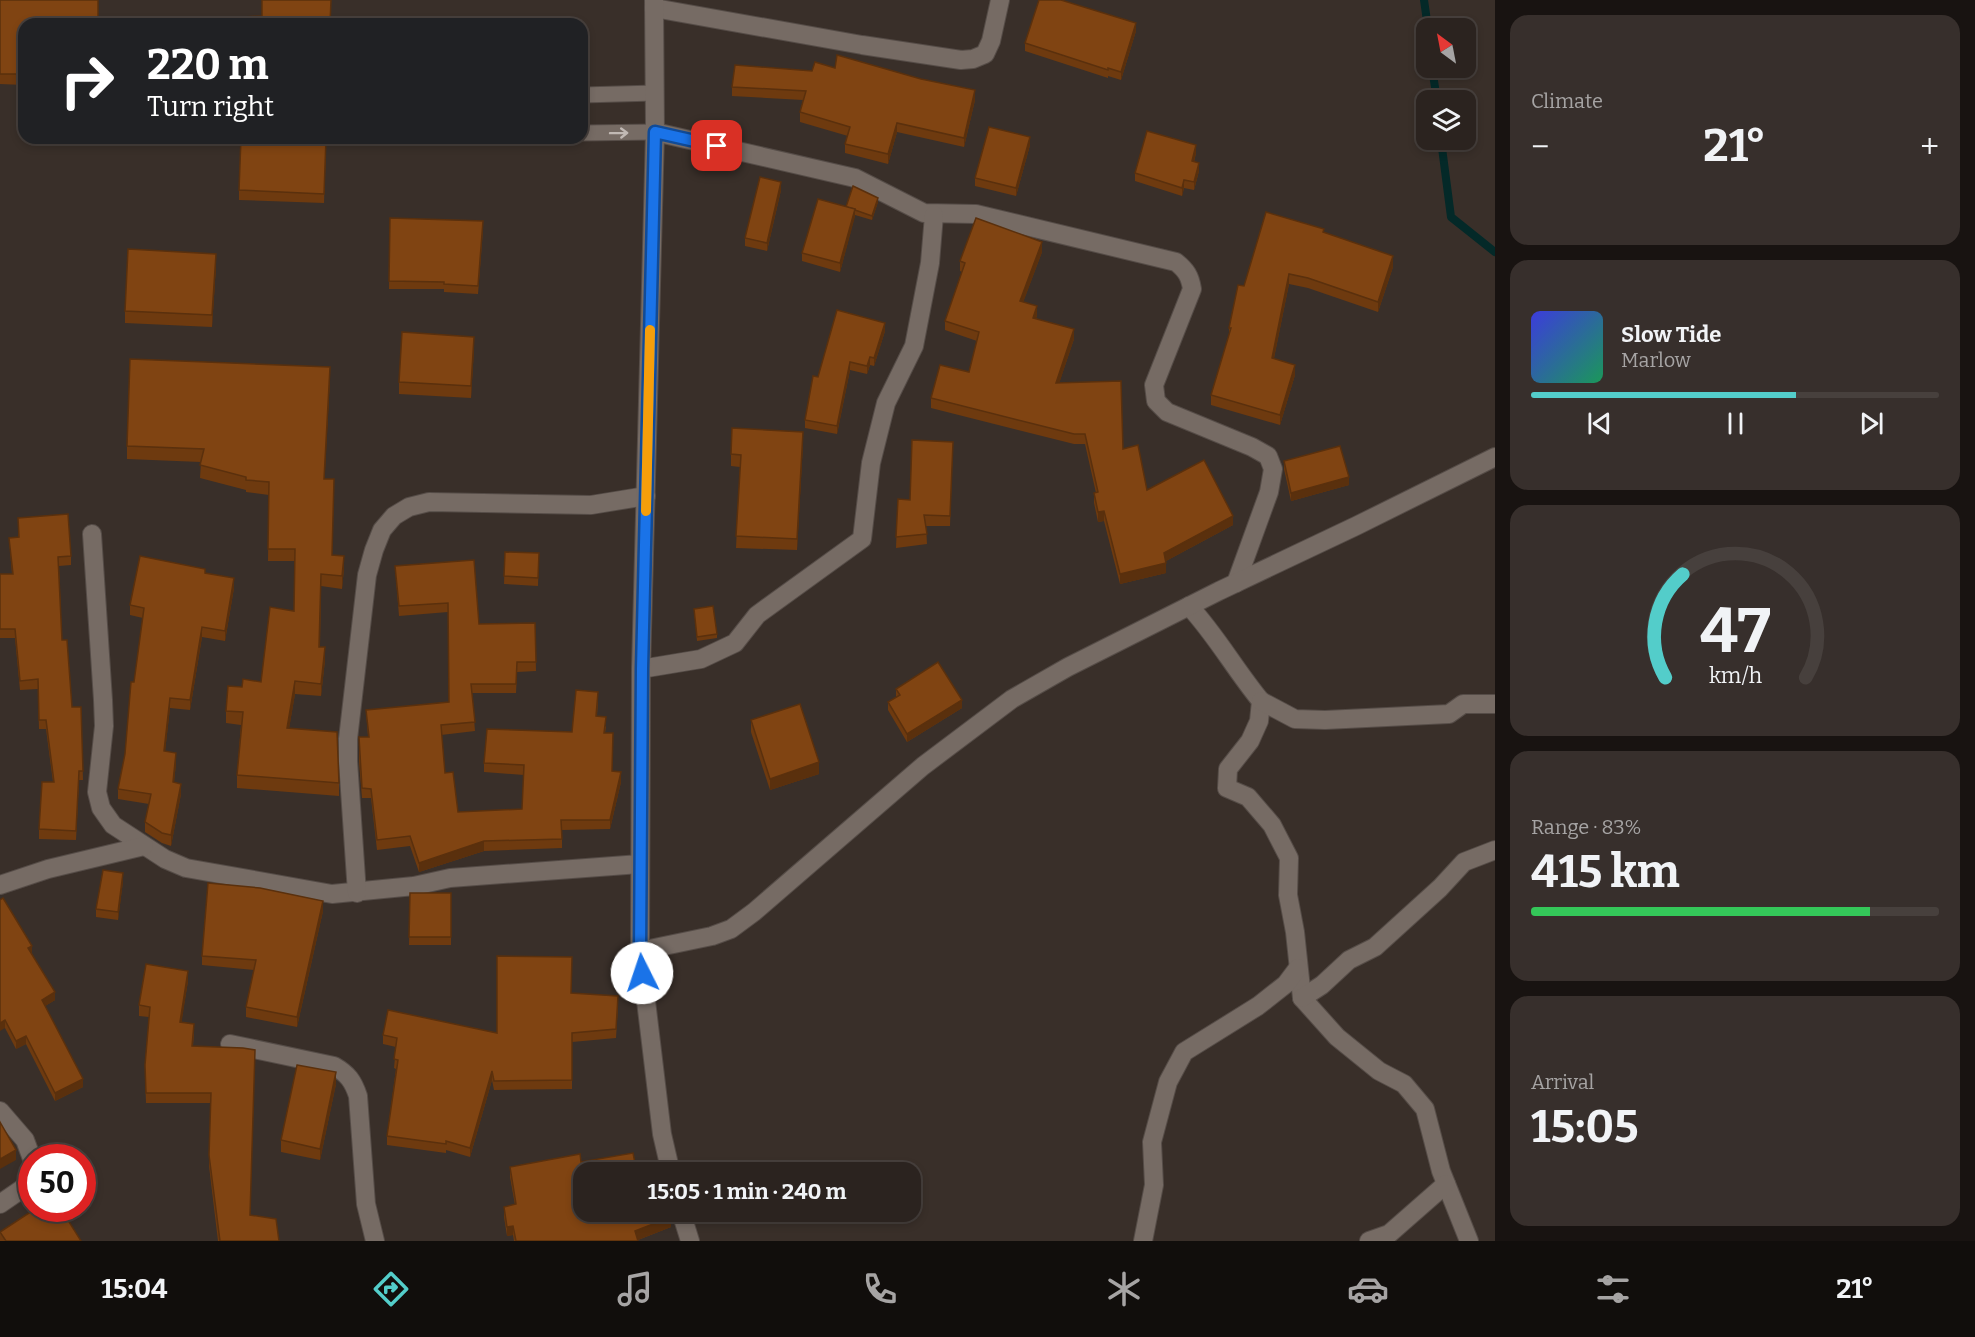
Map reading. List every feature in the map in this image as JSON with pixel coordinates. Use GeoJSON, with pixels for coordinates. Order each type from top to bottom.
{"type":"FeatureCollection","features":[{"type":"Feature","properties":{"kind":"street"},"geometry":{"type":"LineString","coordinates":[[668,1162],[662,1134],[640,951],[642,669],[655,132],[654,4],[862,45],[960,60],[973,59],[985,54],[991,41],[1000,0]]}},
{"type":"Feature","properties":{"kind":"street"},"geometry":{"type":"LineString","coordinates":[[655,132],[855,178],[924,213],[934,215],[976,214],[1176,262],[1185,269],[1192,289],[1154,385],[1156,401],[1167,412],[1252,447],[1268,456],[1273,469],[1269,492],[1236,582]]}},
{"type":"Feature","properties":{"kind":"street"},"geometry":{"type":"LineString","coordinates":[[642,669],[701,659],[735,642],[757,615],[862,539],[871,463],[886,403],[914,346],[930,263],[934,215]]}},
{"type":"Feature","properties":{"kind":"street"},"geometry":{"type":"LineString","coordinates":[[640,951],[712,936],[731,929],[754,912],[923,766],[1012,699],[1068,667],[1236,582],[1495,457]]}},
{"type":"Feature","properties":{"kind":"street"},"geometry":{"type":"LineString","coordinates":[[357,893],[348,739],[368,575],[382,530],[394,516],[409,507],[429,502],[591,505],[646,495]]}},
{"type":"Feature","properties":{"kind":"street"},"geometry":{"type":"LineString","coordinates":[[92,534],[104,726],[97,792],[101,808],[113,825],[165,859],[186,868],[332,894],[414,886],[450,878],[640,864]]}},
{"type":"Feature","properties":{"kind":"street"},"geometry":{"type":"LineString","coordinates":[[1189,606],[1201,618],[1238,674],[1260,702],[1294,719],[1325,720],[1449,714],[1463,704],[1495,704]]}},
{"type":"Feature","properties":{"kind":"street"},"geometry":{"type":"LineString","coordinates":[[1260,702],[1259,721],[1250,741],[1228,769],[1227,788],[1248,797],[1272,825],[1289,858],[1288,895],[1295,932],[1302,998],[1337,1037],[1379,1071],[1404,1084],[1425,1109],[1446,1184],[1469,1241]]}},
{"type":"Feature","properties":{"kind":"street"},"geometry":{"type":"LineString","coordinates":[[0,885],[48,868],[144,846]]}},
{"type":"Feature","properties":{"kind":"street"},"geometry":{"type":"LineString","coordinates":[[1302,998],[1322,986],[1349,960],[1375,947],[1440,888],[1464,862],[1495,850]]}},
{"type":"Feature","properties":{"kind":"street"},"geometry":{"type":"LineString","coordinates":[[1143,1241],[1154,1185],[1152,1142],[1168,1082],[1184,1052],[1258,1005],[1286,984],[1298,968]]}},
{"type":"Feature","properties":{"kind":"street"},"geometry":{"type":"LineString","coordinates":[[230,1044],[334,1066],[346,1072],[354,1082],[358,1096],[366,1204],[375,1241]]}},
{"type":"Feature","properties":{"kind":"street"},"geometry":{"type":"LineString","coordinates":[[0,1112],[26,1144]]}},
{"type":"Feature","properties":{"kind":"street"},"geometry":{"type":"LineString","coordinates":[[1369,1241],[1389,1234],[1446,1184]]}},
{"type":"Feature","properties":{"kind":"street"},"geometry":{"type":"LineString","coordinates":[[0,1204],[18,1192]]}},
{"type":"Feature","properties":{"kind":"street"},"geometry":{"type":"LineString","coordinates":[[684,1222],[690,1241]]}},
{"type":"Feature","properties":{"kind":"lane"},"geometry":{"type":"LineString","coordinates":[[588,95],[655,93]]}},
{"type":"Feature","properties":{"kind":"lane"},"geometry":{"type":"LineString","coordinates":[[588,133],[655,132]]}},
{"type":"Feature","properties":{"kind":"building"},"geometry":{"type":"Polygon","coordinates":[[[0,0],[98,0],[98,18],[18,18],[18,74],[0,74],[0,0]]]}},
{"type":"Feature","properties":{"kind":"building"},"geometry":{"type":"Polygon","coordinates":[[[262,0],[331,0],[330,18],[243,18],[262,16],[262,0]]]}},
{"type":"Feature","properties":{"kind":"building"},"geometry":{"type":"Polygon","coordinates":[[[1039,0],[1061,0],[1136,23],[1121,72],[1108,68],[1108,70],[1025,43],[1039,0]]]}},
{"type":"Feature","properties":{"kind":"building"},"geometry":{"type":"Polygon","coordinates":[[[837,55],[921,79],[975,90],[964,138],[897,123],[888,154],[845,144],[850,127],[800,112],[806,91],[732,87],[735,65],[812,71],[815,62],[835,68],[837,55]]]}},
{"type":"Feature","properties":{"kind":"building"},"geometry":{"type":"Polygon","coordinates":[[[989,127],[1030,137],[1016,188],[975,178],[989,127]]]}},
{"type":"Feature","properties":{"kind":"building"},"geometry":{"type":"Polygon","coordinates":[[[1147,131],[1196,145],[1192,161],[1199,163],[1194,182],[1184,180],[1182,188],[1135,173],[1147,131]]]}},
{"type":"Feature","properties":{"kind":"building"},"geometry":{"type":"Polygon","coordinates":[[[241,144],[326,144],[324,194],[239,190],[241,144]]]}},
{"type":"Feature","properties":{"kind":"building"},"geometry":{"type":"Polygon","coordinates":[[[760,177],[781,182],[767,243],[745,238],[760,177]]]}},
{"type":"Feature","properties":{"kind":"building"},"geometry":{"type":"Polygon","coordinates":[[[853,186],[878,198],[872,216],[846,207],[853,186]]]}},
{"type":"Feature","properties":{"kind":"building"},"geometry":{"type":"Polygon","coordinates":[[[818,199],[855,209],[840,263],[802,253],[818,199]]]}},
{"type":"Feature","properties":{"kind":"building"},"geometry":{"type":"Polygon","coordinates":[[[1266,212],[1324,229],[1323,232],[1393,256],[1378,302],[1308,278],[1289,274],[1272,358],[1295,365],[1280,415],[1211,395],[1231,328],[1229,328],[1238,285],[1244,286],[1266,212]]]}},
{"type":"Feature","properties":{"kind":"building"},"geometry":{"type":"Polygon","coordinates":[[[390,218],[483,221],[478,286],[444,284],[444,282],[389,281],[390,218]]]}},
{"type":"Feature","properties":{"kind":"building"},"geometry":{"type":"Polygon","coordinates":[[[976,218],[1042,242],[1020,301],[1037,306],[1033,318],[1074,329],[1056,383],[1121,381],[1123,449],[1138,445],[1147,490],[1204,460],[1233,516],[1164,553],[1166,563],[1120,574],[1104,511],[1098,512],[1094,493],[1098,492],[1085,434],[1074,434],[931,398],[940,365],[969,372],[979,332],[945,321],[965,263],[960,261],[976,218]]]}},
{"type":"Feature","properties":{"kind":"building"},"geometry":{"type":"Polygon","coordinates":[[[128,249],[216,254],[212,315],[125,311],[128,249]]]}},
{"type":"Feature","properties":{"kind":"building"},"geometry":{"type":"Polygon","coordinates":[[[837,310],[885,323],[874,358],[870,357],[867,366],[850,362],[837,426],[805,420],[813,376],[818,377],[837,310]]]}},
{"type":"Feature","properties":{"kind":"building"},"geometry":{"type":"Polygon","coordinates":[[[402,332],[474,337],[471,386],[399,382],[402,332]]]}},
{"type":"Feature","properties":{"kind":"building"},"geometry":{"type":"Polygon","coordinates":[[[130,359],[330,367],[324,479],[334,479],[332,555],[344,556],[342,576],[321,574],[319,647],[325,647],[321,684],[295,681],[287,728],[337,732],[339,783],[237,775],[243,712],[226,711],[228,686],[242,687],[243,679],[261,682],[270,607],[294,611],[295,549],[268,549],[269,482],[246,480],[246,477],[200,465],[204,449],[127,446],[130,359]]]}},
{"type":"Feature","properties":{"kind":"building"},"geometry":{"type":"Polygon","coordinates":[[[732,428],[803,432],[797,539],[736,536],[741,455],[731,454],[732,428]]]}},
{"type":"Feature","properties":{"kind":"building"},"geometry":{"type":"Polygon","coordinates":[[[912,440],[953,442],[950,516],[924,515],[927,534],[896,537],[898,499],[910,500],[912,440]]]}},
{"type":"Feature","properties":{"kind":"building"},"geometry":{"type":"Polygon","coordinates":[[[1340,446],[1349,477],[1291,493],[1284,461],[1340,446]]]}},
{"type":"Feature","properties":{"kind":"building"},"geometry":{"type":"Polygon","coordinates":[[[68,514],[71,556],[58,557],[62,640],[67,640],[72,707],[81,707],[83,771],[79,771],[76,831],[39,829],[42,782],[54,782],[46,720],[39,720],[38,679],[20,681],[15,629],[0,629],[0,574],[13,574],[9,538],[19,537],[18,518],[68,514]]]}},
{"type":"Feature","properties":{"kind":"building"},"geometry":{"type":"Polygon","coordinates":[[[505,552],[539,553],[538,578],[504,576],[505,552]]]}},
{"type":"Feature","properties":{"kind":"building"},"geometry":{"type":"Polygon","coordinates":[[[140,556],[205,569],[205,573],[234,578],[225,631],[202,627],[190,700],[170,698],[164,751],[176,753],[173,782],[181,784],[171,835],[162,833],[145,822],[151,794],[118,789],[125,754],[131,682],[134,682],[144,608],[130,605],[140,556]]]}},
{"type":"Feature","properties":{"kind":"building"},"geometry":{"type":"Polygon","coordinates":[[[474,560],[479,624],[535,623],[536,662],[517,662],[516,684],[471,684],[475,722],[441,725],[445,773],[453,772],[458,812],[522,809],[524,765],[484,763],[487,729],[572,732],[576,690],[598,692],[596,716],[606,717],[604,733],[613,733],[612,771],[621,772],[610,820],[561,820],[562,839],[484,841],[419,863],[410,836],[377,840],[371,789],[362,788],[359,737],[369,737],[366,710],[449,702],[448,603],[399,606],[395,566],[474,560]]]}},
{"type":"Feature","properties":{"kind":"building"},"geometry":{"type":"Polygon","coordinates":[[[713,606],[717,634],[697,637],[694,609],[713,606]]]}},
{"type":"Feature","properties":{"kind":"building"},"geometry":{"type":"Polygon","coordinates":[[[938,662],[962,700],[907,734],[888,702],[900,695],[896,689],[938,662]]]}},
{"type":"Feature","properties":{"kind":"building"},"geometry":{"type":"Polygon","coordinates":[[[800,704],[819,762],[770,779],[751,720],[800,704]]]}},
{"type":"Feature","properties":{"kind":"building"},"geometry":{"type":"Polygon","coordinates":[[[103,870],[123,873],[118,912],[96,909],[103,870]]]}},
{"type":"Feature","properties":{"kind":"building"},"geometry":{"type":"Polygon","coordinates":[[[208,883],[260,888],[323,901],[297,1017],[246,1007],[256,960],[202,956],[208,883]]]}},
{"type":"Feature","properties":{"kind":"building"},"geometry":{"type":"Polygon","coordinates":[[[410,893],[451,893],[451,937],[409,937],[410,893]]]}},
{"type":"Feature","properties":{"kind":"building"},"geometry":{"type":"Polygon","coordinates":[[[3,898],[32,946],[28,948],[55,992],[42,1000],[83,1079],[55,1093],[26,1036],[16,1041],[5,1020],[0,1023],[0,900],[3,898]]]}},
{"type":"Feature","properties":{"kind":"building"},"geometry":{"type":"Polygon","coordinates":[[[497,956],[572,957],[571,993],[618,996],[616,1029],[572,1033],[572,1080],[494,1081],[492,1071],[470,1148],[446,1141],[446,1144],[387,1136],[398,1060],[394,1059],[397,1038],[383,1035],[388,1010],[497,1033],[497,956]]]}},
{"type":"Feature","properties":{"kind":"building"},"geometry":{"type":"Polygon","coordinates":[[[146,964],[188,971],[180,1022],[194,1024],[192,1046],[255,1050],[250,1215],[276,1219],[279,1241],[220,1241],[209,1155],[211,1093],[146,1093],[145,1065],[150,1007],[139,1005],[146,964]]]}},
{"type":"Feature","properties":{"kind":"building"},"geometry":{"type":"Polygon","coordinates":[[[297,1065],[336,1072],[320,1149],[281,1140],[297,1065]]]}},
{"type":"Feature","properties":{"kind":"building"},"geometry":{"type":"Polygon","coordinates":[[[0,1122],[16,1150],[0,1159],[0,1122]]]}},
{"type":"Feature","properties":{"kind":"building"},"geometry":{"type":"Polygon","coordinates":[[[633,1153],[635,1162],[581,1162],[633,1153]]]}},
{"type":"Feature","properties":{"kind":"building"},"geometry":{"type":"Polygon","coordinates":[[[580,1154],[581,1162],[573,1162],[573,1222],[658,1222],[635,1231],[638,1241],[516,1241],[513,1226],[507,1227],[504,1207],[516,1204],[510,1167],[580,1154]]]}},
{"type":"Feature","properties":{"kind":"building"},"geometry":{"type":"Polygon","coordinates":[[[18,1220],[18,1222],[69,1222],[81,1241],[6,1241],[0,1232],[18,1220]]]}},
{"type":"Feature","properties":{"kind":"waterway"},"geometry":{"type":"LineString","coordinates":[[1424,0],[1427,18]]}},
{"type":"Feature","properties":{"kind":"waterway"},"geometry":{"type":"LineString","coordinates":[[1434,78],[1435,90]]}},
{"type":"Feature","properties":{"kind":"waterway"},"geometry":{"type":"LineString","coordinates":[[1442,150],[1451,217],[1495,252]]}},
{"type":"Feature","properties":{"kind":"slow traffic"},"geometry":{"type":"LineString","coordinates":[[646,511],[650,330]]}},
{"type":"Feature","properties":{"kind":"route"},"geometry":{"type":"LineString","coordinates":[[642,973],[640,951],[642,669],[655,132],[717,146]]}}]}
